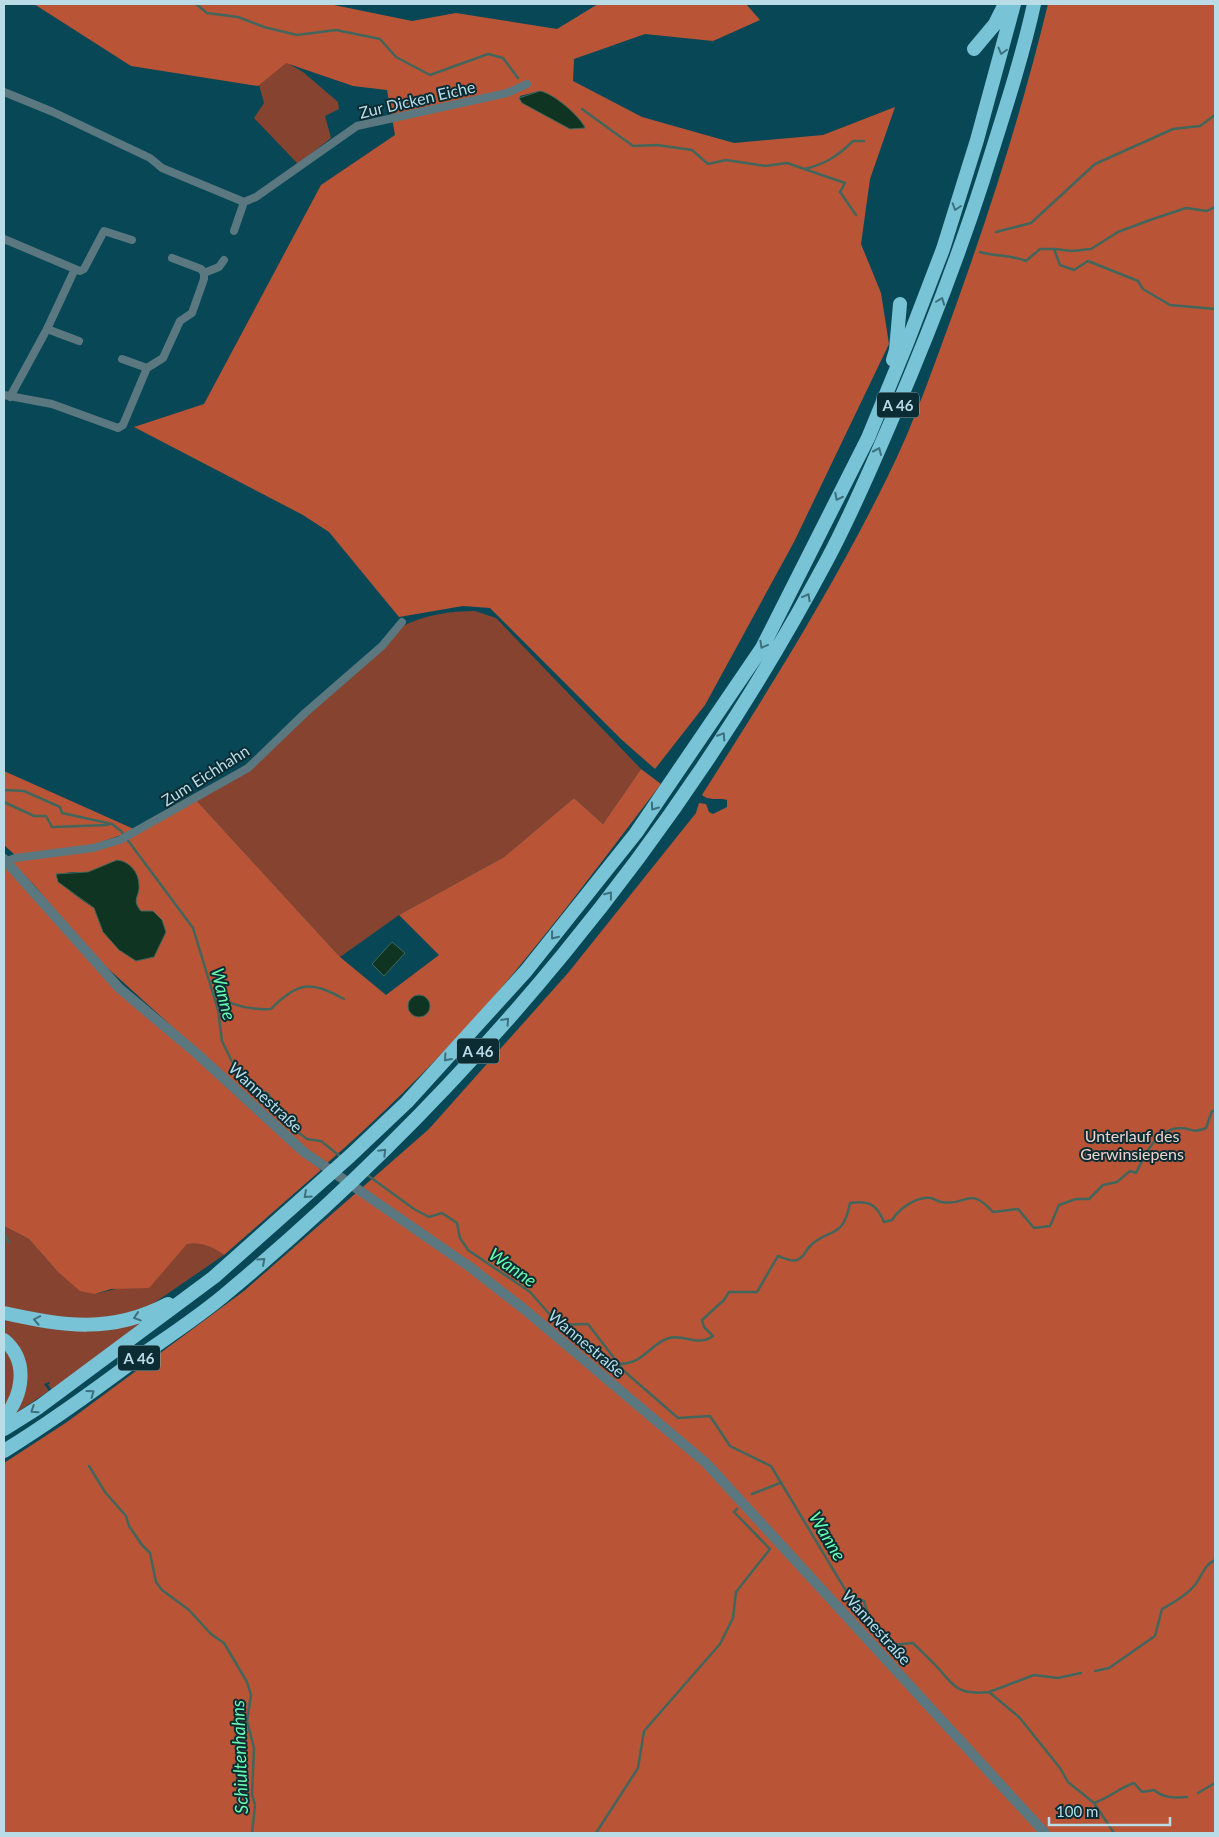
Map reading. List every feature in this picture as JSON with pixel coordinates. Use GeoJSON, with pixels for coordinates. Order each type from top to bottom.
{"type":"FeatureCollection","features":[{"type":"Feature","properties":{"kind":"highway"},"geometry":{"type":"LineString","coordinates":[[974,49],[995,24],[1004,4]]}},
{"type":"Feature","properties":{"kind":"highway","name":"A 46"},"geometry":{"type":"LineString","coordinates":[[4,1429],[39,1407],[213,1278],[407,1102],[526,971],[636,833],[762,648],[868,438],[943,249],[977,140],[1014,4]]}},
{"type":"Feature","properties":{"kind":"highway","name":"A 46"},"geometry":{"type":"LineString","coordinates":[[4,1451],[51,1422],[226,1294],[364,1171],[449,1084],[542,982],[653,838],[696,777],[775,654],[829,557],[877,455],[922,348],[963,242],[1005,109],[1034,4]]}},
{"type":"Feature","properties":{"kind":"highway"},"geometry":{"type":"LineString","coordinates":[[868,438],[896,350],[900,304]]}},
{"type":"Feature","properties":{"kind":"highway"},"geometry":{"type":"LineString","coordinates":[[4,1313],[62,1325],[112,1324],[155,1311],[213,1278]]}},
{"type":"Feature","properties":{"kind":"highway"},"geometry":{"type":"LineString","coordinates":[[4,1340],[15,1354],[20,1365],[21,1381],[17,1397],[4,1418]]}},
{"type":"Feature","properties":{"kind":"street","name":"Zur Dicken Eiche"},"geometry":{"type":"LineString","coordinates":[[244,202],[256,197],[357,126],[507,93],[527,84]]}},
{"type":"Feature","properties":{"kind":"street"},"geometry":{"type":"LineString","coordinates":[[4,92],[53,112],[150,158],[162,168],[244,202],[234,230]]}},
{"type":"Feature","properties":{"kind":"street"},"geometry":{"type":"LineString","coordinates":[[4,239],[80,271],[84,268],[104,231],[132,240]]}},
{"type":"Feature","properties":{"kind":"street"},"geometry":{"type":"LineString","coordinates":[[75,269],[47,329],[7,396],[52,404],[118,428],[126,422],[147,368],[163,358],[180,321],[191,314],[204,279],[204,273],[201,269],[172,258]]}},
{"type":"Feature","properties":{"kind":"street"},"geometry":{"type":"LineString","coordinates":[[204,273],[219,266],[224,260]]}},
{"type":"Feature","properties":{"kind":"street"},"geometry":{"type":"LineString","coordinates":[[47,329],[78,341]]}},
{"type":"Feature","properties":{"kind":"street"},"geometry":{"type":"LineString","coordinates":[[122,359],[147,368]]}},
{"type":"Feature","properties":{"kind":"street","name":"Zum Eichhahn"},"geometry":{"type":"LineString","coordinates":[[5,860],[93,848],[120,840],[248,768],[382,646],[402,622]]}},
{"type":"Feature","properties":{"kind":"street","name":"Wannestraße"},"geometry":{"type":"LineString","coordinates":[[5,860],[119,988],[195,1052],[304,1152],[470,1267],[524,1309],[706,1463],[1045,1833]]}},
{"type":"Feature","properties":{"kind":"shaded area"},"geometry":{"type":"Polygon","coordinates":[[[282,60],[303,72],[338,102],[339,109],[325,116],[331,138],[298,164],[254,118],[264,103],[258,81],[282,60]]]}},
{"type":"Feature","properties":{"kind":"shaded area"},"geometry":{"type":"Polygon","coordinates":[[[540,91],[552,96],[566,106],[578,117],[585,128],[570,129],[522,103],[519,98],[540,91]]]}},
{"type":"Feature","properties":{"kind":"shaded area"},"geometry":{"type":"Polygon","coordinates":[[[475,611],[496,618],[641,769],[603,824],[574,798],[504,857],[399,915],[340,957],[196,800],[269,751],[403,626],[438,614],[475,611]]]}},
{"type":"Feature","properties":{"kind":"shaded area"},"geometry":{"type":"Polygon","coordinates":[[[117,860],[126,862],[133,868],[139,880],[136,901],[141,911],[153,911],[162,920],[166,932],[154,957],[136,961],[119,950],[103,932],[94,908],[58,882],[56,874],[88,872],[117,860]]]}},
{"type":"Feature","properties":{"kind":"shaded area"},"geometry":{"type":"Polygon","coordinates":[[[392,942],[405,953],[384,976],[372,964],[392,942]]]}},
{"type":"Feature","properties":{"kind":"shaded area"},"geometry":{"type":"Polygon","coordinates":[[[419,995],[427,998],[430,1006],[427,1014],[419,1017],[411,1014],[408,1006],[411,998],[419,995]]]}},
{"type":"Feature","properties":{"kind":"shaded area"},"geometry":{"type":"Polygon","coordinates":[[[4,1226],[29,1239],[57,1271],[95,1294],[120,1288],[187,1244],[200,1243],[211,1246],[224,1255],[151,1305],[121,1315],[84,1320],[4,1310],[4,1226]]]}},
{"type":"Feature","properties":{"kind":"shaded area"},"geometry":{"type":"Polygon","coordinates":[[[156,1313],[52,1390],[48,1385],[49,1382],[44,1384],[49,1391],[10,1417],[22,1394],[4,1335],[4,1317],[45,1326],[156,1313]]]}},
{"type":"Feature","properties":{"kind":"shaded area"},"geometry":{"type":"Polygon","coordinates":[[[4,1345],[12,1356],[16,1391],[4,1411],[4,1345]]]}},
{"type":"Feature","properties":{"kind":"green space"},"geometry":{"type":"Polygon","coordinates":[[[34,4],[329,4],[412,21],[456,13],[557,29],[598,4],[746,4],[760,20],[713,41],[645,34],[574,59],[573,81],[642,117],[734,143],[823,135],[895,107],[870,179],[861,244],[881,293],[889,344],[794,542],[705,705],[655,769],[622,740],[490,608],[463,606],[399,617],[329,532],[303,515],[134,427],[204,404],[321,185],[395,135],[387,90],[353,86],[286,63],[258,86],[131,66],[34,4]],[[539,91],[520,96],[522,103],[570,129],[585,126],[554,97],[539,91]]]}},
{"type":"Feature","properties":{"kind":"green space","name":"Unterlauf des Gerwinsiepens"},"geometry":{"type":"Polygon","coordinates":[[[1048,4],[1215,4],[1215,1833],[4,1833],[4,1463],[67,1422],[244,1291],[429,1129],[568,973],[696,813],[699,803],[706,804],[709,812],[713,814],[727,807],[727,800],[708,798],[702,795],[775,678],[845,559],[897,458],[915,416],[994,195],[1028,81],[1048,4]]]}},
{"type":"Feature","properties":{"kind":"green space"},"geometry":{"type":"Polygon","coordinates":[[[641,769],[661,784],[502,987],[417,1079],[325,1165],[92,954],[34,885],[11,861],[121,843],[196,800],[340,957],[386,995],[439,955],[399,915],[504,857],[574,798],[603,824],[641,769]],[[88,872],[56,874],[58,879],[67,888],[94,908],[103,932],[140,911],[135,900],[88,872]]]}},
{"type":"Feature","properties":{"kind":"green space"},"geometry":{"type":"Polygon","coordinates":[[[4,771],[136,830],[92,845],[15,855],[4,845],[4,771]]]}},
{"type":"Feature","properties":{"kind":"green space"},"geometry":{"type":"Polygon","coordinates":[[[4,863],[198,1060],[238,1098],[321,1170],[224,1255],[207,1245],[187,1244],[149,1288],[111,1289],[95,1294],[80,1291],[57,1271],[29,1239],[4,1226],[4,863]]]}},
{"type":"Feature","properties":{"kind":"waterway"},"geometry":{"type":"LineString","coordinates":[[196,4],[207,13],[238,17],[264,27],[297,35],[336,30],[380,39],[396,57],[430,75],[488,54],[503,58],[518,78]]}},
{"type":"Feature","properties":{"kind":"waterway"},"geometry":{"type":"LineString","coordinates":[[582,109],[633,146],[657,145],[692,150],[708,164],[726,160],[765,166],[787,163],[845,183],[840,192],[856,215]]}},
{"type":"Feature","properties":{"kind":"waterway"},"geometry":{"type":"LineString","coordinates":[[996,232],[1031,223],[1095,164],[1173,129],[1200,126],[1215,115]]}},
{"type":"Feature","properties":{"kind":"waterway"},"geometry":{"type":"LineString","coordinates":[[805,169],[831,159],[853,141],[864,141]]}},
{"type":"Feature","properties":{"kind":"waterway"},"geometry":{"type":"LineString","coordinates":[[1054,249],[1072,251],[1091,249],[1118,232],[1150,220],[1186,208],[1207,211],[1215,207]]}},
{"type":"Feature","properties":{"kind":"waterway"},"geometry":{"type":"LineString","coordinates":[[980,252],[1014,257],[1026,261],[1040,249],[1054,249],[1060,265],[1074,270],[1088,261],[1138,281],[1143,289],[1170,305],[1215,309]]}},
{"type":"Feature","properties":{"kind":"waterway","name":"Wanne"},"geometry":{"type":"LineString","coordinates":[[4,790],[24,791],[60,807],[62,813],[112,824],[121,831],[193,928],[218,1010],[222,1041],[242,1082],[251,1088],[267,1093],[295,1130],[307,1139],[321,1141],[341,1157]]}},
{"type":"Feature","properties":{"kind":"waterway"},"geometry":{"type":"LineString","coordinates":[[4,802],[34,816],[46,816],[52,827],[108,825]]}},
{"type":"Feature","properties":{"kind":"waterway"},"geometry":{"type":"LineString","coordinates":[[213,993],[233,1004],[263,1009],[271,1009],[289,993],[305,987],[322,989],[344,999]]}},
{"type":"Feature","properties":{"kind":"waterway"},"geometry":{"type":"LineString","coordinates":[[619,1364],[628,1363],[641,1357],[657,1344],[669,1338],[702,1340],[713,1336],[704,1327],[702,1320],[724,1300],[729,1292],[757,1292],[778,1256],[788,1260],[801,1258],[817,1240],[840,1228],[844,1223],[850,1203],[862,1202],[875,1207],[884,1222],[892,1220],[903,1208],[920,1199],[931,1198],[951,1203],[972,1198],[978,1199],[993,1212],[1018,1209],[1034,1228],[1050,1226],[1059,1205],[1076,1199],[1089,1199],[1103,1185],[1117,1182],[1130,1171],[1136,1173],[1152,1144],[1164,1133],[1171,1129],[1184,1128],[1197,1131],[1206,1128],[1212,1111],[1215,1111]]}},
{"type":"Feature","properties":{"kind":"waterway","name":"Wanne"},"geometry":{"type":"LineString","coordinates":[[366,1174],[414,1209],[429,1217],[442,1213],[457,1223],[460,1238],[468,1250],[530,1292],[559,1325],[588,1324],[624,1371],[678,1418],[710,1416],[730,1446],[771,1466],[849,1596],[864,1601],[873,1625],[880,1635],[890,1645],[913,1643],[959,1689],[979,1693],[989,1692],[1019,1717],[1060,1768],[1068,1782],[1094,1803],[1114,1833]]}},
{"type":"Feature","properties":{"kind":"waterway","name":"Schiultenhahns"},"geometry":{"type":"LineString","coordinates":[[4,1234],[9,1242]]}},
{"type":"Feature","properties":{"kind":"waterway","name":"Schiultenhahns"},"geometry":{"type":"LineString","coordinates":[[89,1466],[105,1492],[126,1516],[129,1526],[142,1545],[150,1553],[156,1582],[162,1590],[189,1610],[211,1634],[224,1643],[247,1682],[251,1695],[247,1721],[254,1748],[252,1794],[255,1805],[252,1833]]}},
{"type":"Feature","properties":{"kind":"waterway"},"geometry":{"type":"LineString","coordinates":[[752,1494],[780,1483]]}},
{"type":"Feature","properties":{"kind":"waterway"},"geometry":{"type":"LineString","coordinates":[[596,1833],[638,1768],[644,1731],[720,1644],[733,1618],[736,1592],[770,1549],[734,1512],[737,1509]]}},
{"type":"Feature","properties":{"kind":"waterway"},"geometry":{"type":"LineString","coordinates":[[1095,1671],[1109,1668],[1155,1636],[1162,1609],[1188,1592],[1211,1562],[1215,1560]]}},
{"type":"Feature","properties":{"kind":"waterway"},"geometry":{"type":"LineString","coordinates":[[989,1692],[1034,1675],[1058,1678],[1081,1673]]}},
{"type":"Feature","properties":{"kind":"waterway"},"geometry":{"type":"LineString","coordinates":[[1094,1803],[1134,1783],[1142,1792],[1154,1790],[1161,1795],[1169,1797],[1187,1797]]}},
{"type":"Feature","properties":{"kind":"waterway"},"geometry":{"type":"LineString","coordinates":[[1198,1793],[1215,1783]]}}]}
